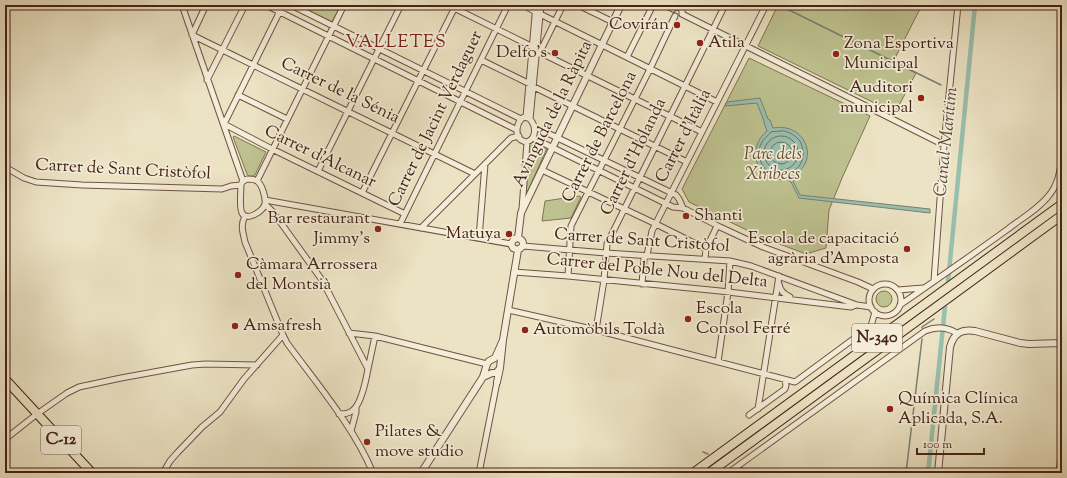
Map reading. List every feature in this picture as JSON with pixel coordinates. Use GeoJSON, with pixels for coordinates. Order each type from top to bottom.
{"type":"FeatureCollection","features":[{"type":"Feature","properties":{"kind":"main road","name":"N-340"},"geometry":{"type":"LineString","coordinates":[[693,473],[1054,210],[1062,202]]}},
{"type":"Feature","properties":{"kind":"main road","name":"N-340"},"geometry":{"type":"LineString","coordinates":[[709,473],[1062,215]]}},
{"type":"Feature","properties":{"kind":"main road"},"geometry":{"type":"LineString","coordinates":[[1041,230],[1062,218]]}},
{"type":"Feature","properties":{"kind":"main road","name":"C-12"},"geometry":{"type":"LineString","coordinates":[[5,379],[92,473]]}},
{"type":"Feature","properties":{"kind":"street"},"geometry":{"type":"LineString","coordinates":[[182,5],[207,80],[224,124],[242,183],[241,208],[244,216],[242,222],[242,232],[283,335],[355,438],[366,456],[373,473]]}},
{"type":"Feature","properties":{"kind":"street"},"geometry":{"type":"LineString","coordinates":[[192,35],[206,5]]}},
{"type":"Feature","properties":{"kind":"street"},"geometry":{"type":"LineString","coordinates":[[207,80],[245,5]]}},
{"type":"Feature","properties":{"kind":"street"},"geometry":{"type":"LineString","coordinates":[[266,5],[517,130]]}},
{"type":"Feature","properties":{"kind":"street"},"geometry":{"type":"LineString","coordinates":[[224,124],[283,5]]}},
{"type":"Feature","properties":{"kind":"street"},"geometry":{"type":"LineString","coordinates":[[291,5],[521,119],[528,118]]}},
{"type":"Feature","properties":{"kind":"street"},"geometry":{"type":"LineString","coordinates":[[344,5],[257,181],[261,186],[265,202],[322,280],[368,369]]}},
{"type":"Feature","properties":{"kind":"street"},"geometry":{"type":"LineString","coordinates":[[318,172],[401,5]]}},
{"type":"Feature","properties":{"kind":"street"},"geometry":{"type":"LineString","coordinates":[[448,5],[455,7],[533,47]]}},
{"type":"Feature","properties":{"kind":"street","name":"Carrer de Jacint Verdaguer"},"geometry":{"type":"LineString","coordinates":[[400,224],[508,5]]}},
{"type":"Feature","properties":{"kind":"street"},"geometry":{"type":"LineString","coordinates":[[522,5],[718,102]]}},
{"type":"Feature","properties":{"kind":"street"},"geometry":{"type":"LineString","coordinates":[[536,5],[538,13],[538,52]]}},
{"type":"Feature","properties":{"kind":"street"},"geometry":{"type":"LineString","coordinates":[[532,85],[533,47],[538,13],[541,5]]}},
{"type":"Feature","properties":{"kind":"street"},"geometry":{"type":"LineString","coordinates":[[563,5],[538,52],[528,118],[535,127],[676,195],[683,208]]}},
{"type":"Feature","properties":{"kind":"street"},"geometry":{"type":"LineString","coordinates":[[578,5],[613,22]]}},
{"type":"Feature","properties":{"kind":"street","name":"Avinguda de la Ràpita"},"geometry":{"type":"LineString","coordinates":[[518,238],[521,213],[621,5]]}},
{"type":"Feature","properties":{"kind":"street"},"geometry":{"type":"LineString","coordinates":[[627,57],[653,5]]}},
{"type":"Feature","properties":{"kind":"street"},"geometry":{"type":"LineString","coordinates":[[665,5],[673,9]]}},
{"type":"Feature","properties":{"kind":"street","name":"Carrer d'Holanda"},"geometry":{"type":"LineString","coordinates":[[596,330],[604,280],[607,244],[725,5]]}},
{"type":"Feature","properties":{"kind":"street","name":"Carrer d'Itàlia"},"geometry":{"type":"LineString","coordinates":[[642,284],[644,259],[647,255],[652,232],[766,5]]}},
{"type":"Feature","properties":{"kind":"street"},"geometry":{"type":"LineString","coordinates":[[936,279],[944,145],[958,5]]}},
{"type":"Feature","properties":{"kind":"street"},"geometry":{"type":"LineString","coordinates":[[673,9],[680,6],[682,14]]}},
{"type":"Feature","properties":{"kind":"street"},"geometry":{"type":"LineString","coordinates":[[362,193],[455,7]]}},
{"type":"Feature","properties":{"kind":"street"},"geometry":{"type":"LineString","coordinates":[[673,9],[675,16],[682,14],[944,145]]}},
{"type":"Feature","properties":{"kind":"street","name":"Carrer de Barcelona"},"geometry":{"type":"LineString","coordinates":[[568,276],[571,226],[675,16]]}},
{"type":"Feature","properties":{"kind":"street","name":"Carrer de la Sénia"},"geometry":{"type":"LineString","coordinates":[[192,35],[475,174]]}},
{"type":"Feature","properties":{"kind":"street"},"geometry":{"type":"LineString","coordinates":[[538,52],[702,132]]}},
{"type":"Feature","properties":{"kind":"street"},"geometry":{"type":"LineString","coordinates":[[481,60],[687,162]]}},
{"type":"Feature","properties":{"kind":"street"},"geometry":{"type":"LineString","coordinates":[[238,95],[288,119]]}},
{"type":"Feature","properties":{"kind":"street"},"geometry":{"type":"LineString","coordinates":[[521,119],[517,130],[522,140],[527,142]]}},
{"type":"Feature","properties":{"kind":"street","name":"Carrer d'Alcanar"},"geometry":{"type":"LineString","coordinates":[[224,124],[405,214]]}},
{"type":"Feature","properties":{"kind":"street"},"geometry":{"type":"LineString","coordinates":[[527,142],[531,141],[533,138],[535,127]]}},
{"type":"Feature","properties":{"kind":"street"},"geometry":{"type":"LineString","coordinates":[[421,228],[511,138],[519,136]]}},
{"type":"Feature","properties":{"kind":"street"},"geometry":{"type":"LineString","coordinates":[[533,138],[666,204],[673,207],[683,208],[717,226],[763,247],[873,289]]}},
{"type":"Feature","properties":{"kind":"street"},"geometry":{"type":"LineString","coordinates":[[521,213],[527,142]]}},
{"type":"Feature","properties":{"kind":"street"},"geometry":{"type":"LineString","coordinates":[[873,309],[882,315],[891,314],[898,309],[900,305],[1039,206],[1050,194],[1055,185],[1059,175],[1062,159]]}},
{"type":"Feature","properties":{"kind":"street"},"geometry":{"type":"LineString","coordinates":[[479,238],[485,164]]}},
{"type":"Feature","properties":{"kind":"street","name":"Carrer de Sant Cristòfol"},"geometry":{"type":"LineString","coordinates":[[5,167],[24,178],[36,182],[82,185],[222,189],[242,183],[247,179],[257,181]]}},
{"type":"Feature","properties":{"kind":"street"},"geometry":{"type":"LineString","coordinates":[[542,170],[706,249]]}},
{"type":"Feature","properties":{"kind":"street"},"geometry":{"type":"LineString","coordinates":[[244,216],[249,216],[259,212],[265,202]]}},
{"type":"Feature","properties":{"kind":"street"},"geometry":{"type":"LineString","coordinates":[[265,202],[479,238],[511,244],[513,248],[520,248]]}},
{"type":"Feature","properties":{"kind":"street"},"geometry":{"type":"LineString","coordinates":[[705,259],[706,249],[717,226]]}},
{"type":"Feature","properties":{"kind":"street"},"geometry":{"type":"LineString","coordinates":[[479,473],[500,367],[502,340],[514,272],[523,242],[518,238],[513,240],[511,244]]}},
{"type":"Feature","properties":{"kind":"street","name":"Carrer de Sant Cristòfol"},"geometry":{"type":"LineString","coordinates":[[520,248],[730,261],[751,266],[857,305],[873,309]]}},
{"type":"Feature","properties":{"kind":"street"},"geometry":{"type":"LineString","coordinates":[[718,362],[728,292],[730,261]]}},
{"type":"Feature","properties":{"kind":"street","name":"Carrer del Poble Nou del Delta"},"geometry":{"type":"LineString","coordinates":[[514,272],[728,292],[851,306],[857,305]]}},
{"type":"Feature","properties":{"kind":"street"},"geometry":{"type":"LineString","coordinates":[[758,408],[779,276]]}},
{"type":"Feature","properties":{"kind":"street","name":"Carrer del Poble Nou del Delta"},"geometry":{"type":"LineString","coordinates":[[779,276],[781,290],[786,295],[796,300]]}},
{"type":"Feature","properties":{"kind":"street"},"geometry":{"type":"LineString","coordinates":[[508,310],[596,330],[795,382],[871,326],[873,309],[869,298],[876,286],[886,284],[895,287],[900,295],[900,305]]}},
{"type":"Feature","properties":{"kind":"street"},"geometry":{"type":"LineString","coordinates":[[898,290],[925,288]]}},
{"type":"Feature","properties":{"kind":"street"},"geometry":{"type":"LineString","coordinates":[[728,473],[925,331],[930,328],[942,328],[951,329],[958,334]]}},
{"type":"Feature","properties":{"kind":"street"},"geometry":{"type":"LineString","coordinates":[[938,473],[950,347],[954,337],[961,331],[969,330],[1024,344],[1062,343]]}},
{"type":"Feature","properties":{"kind":"street"},"geometry":{"type":"LineString","coordinates":[[349,333],[375,336],[488,364],[497,361],[500,367]]}},
{"type":"Feature","properties":{"kind":"street"},"geometry":{"type":"LineString","coordinates":[[163,473],[170,461],[178,452],[202,427],[220,412],[244,380],[283,335]]}},
{"type":"Feature","properties":{"kind":"street"},"geometry":{"type":"LineString","coordinates":[[339,414],[350,413],[356,407],[362,394],[367,378],[375,336]]}},
{"type":"Feature","properties":{"kind":"street"},"geometry":{"type":"LineString","coordinates":[[421,473],[483,377],[488,364],[495,358],[502,340]]}},
{"type":"Feature","properties":{"kind":"street"},"geometry":{"type":"LineString","coordinates":[[488,364],[488,370],[493,373],[497,382]]}},
{"type":"Feature","properties":{"kind":"street"},"geometry":{"type":"LineString","coordinates":[[5,440],[37,414],[67,393],[80,386],[192,365],[257,365]]}},
{"type":"Feature","properties":{"kind":"street"},"geometry":{"type":"LineString","coordinates":[[483,377],[498,372],[500,367]]}},
{"type":"Feature","properties":{"kind":"street"},"geometry":{"type":"LineString","coordinates":[[749,415],[785,390],[785,380]]}},
{"type":"Feature","properties":{"kind":"street"},"geometry":{"type":"LineString","coordinates":[[760,397],[766,403]]}},
{"type":"Feature","properties":{"kind":"street"},"geometry":{"type":"LineString","coordinates":[[351,432],[356,407]]}},
{"type":"Feature","properties":{"kind":"street"},"geometry":{"type":"LineString","coordinates":[[1059,473],[1062,447]]}},
{"type":"Feature","properties":{"kind":"green space"},"geometry":{"type":"Polygon","coordinates":[[[297,5],[341,5],[332,22],[297,5]]]}},
{"type":"Feature","properties":{"kind":"green space","name":"Zona Esportiva Municipal"},"geometry":{"type":"Polygon","coordinates":[[[778,5],[922,5],[893,62],[916,73],[895,113],[758,46],[778,5]]]}},
{"type":"Feature","properties":{"kind":"green space","name":"Parc dels Xiribecs"},"geometry":{"type":"Polygon","coordinates":[[[749,58],[870,116],[829,210],[826,248],[806,254],[761,237],[689,202],[682,189],[749,58]]]}},
{"type":"Feature","properties":{"kind":"green space"},"geometry":{"type":"Polygon","coordinates":[[[234,136],[266,152],[255,175],[249,176],[247,174],[233,137],[234,136]]]}},
{"type":"Feature","properties":{"kind":"green space"},"geometry":{"type":"Polygon","coordinates":[[[535,141],[547,148],[524,200],[529,144],[535,141]]]}},
{"type":"Feature","properties":{"kind":"green space"},"geometry":{"type":"Polygon","coordinates":[[[579,196],[581,197],[571,218],[542,221],[545,201],[579,196]]]}},
{"type":"Feature","properties":{"kind":"green space"},"geometry":{"type":"Polygon","coordinates":[[[881,291],[887,291],[892,296],[890,305],[887,307],[881,307],[876,302],[876,296],[881,291]]]}},
{"type":"Feature","properties":{"kind":"water"},"geometry":{"type":"Polygon","coordinates":[[[760,98],[773,128],[784,128],[794,131],[801,136],[806,144],[806,161],[801,169],[793,176],[793,181],[800,195],[930,209],[930,213],[799,198],[788,179],[769,177],[762,171],[758,164],[756,147],[760,139],[767,131],[757,103],[725,106],[727,102],[760,98]]]}},
{"type":"Feature","properties":{"kind":"waterway","name":"Canal Marítim"},"geometry":{"type":"LineString","coordinates":[[948,282],[975,5]]}},
{"type":"Feature","properties":{"kind":"waterway"},"geometry":{"type":"LineString","coordinates":[[781,6],[941,85]]}},
{"type":"Feature","properties":{"kind":"waterway","name":"Canal Marítim"},"geometry":{"type":"LineString","coordinates":[[928,473],[945,307]]}},
{"type":"Feature","properties":{"kind":"waterway"},"geometry":{"type":"LineString","coordinates":[[922,328],[934,319]]}},
{"type":"Feature","properties":{"kind":"waterway"},"geometry":{"type":"LineString","coordinates":[[906,473],[922,339]]}},
{"type":"Feature","properties":{"kind":"waterway"},"geometry":{"type":"LineString","coordinates":[[703,452],[708,454]]}},
{"type":"Feature","properties":{"kind":"waterway"},"geometry":{"type":"LineString","coordinates":[[740,467],[755,473]]}},
{"type":"Feature","properties":{"kind":"place","name":"Covirán"},"geometry":{"type":"Point","coordinates":[677,25]}},
{"type":"Feature","properties":{"kind":"place","name":"Atila"},"geometry":{"type":"Point","coordinates":[700,43]}},
{"type":"Feature","properties":{"kind":"place","name":"Delfo's"},"geometry":{"type":"Point","coordinates":[555,53]}},
{"type":"Feature","properties":{"kind":"place","name":"Zona Esportiva Municipal"},"geometry":{"type":"Point","coordinates":[836,54]}},
{"type":"Feature","properties":{"kind":"place","name":"Auditori municipal"},"geometry":{"type":"Point","coordinates":[921,98]}},
{"type":"Feature","properties":{"kind":"place","name":"Shanti"},"geometry":{"type":"Point","coordinates":[686,216]}},
{"type":"Feature","properties":{"kind":"place","name":"Bar restaurant Jimmy's"},"geometry":{"type":"Point","coordinates":[378,229]}},
{"type":"Feature","properties":{"kind":"place","name":"Matuya"},"geometry":{"type":"Point","coordinates":[509,234]}},
{"type":"Feature","properties":{"kind":"place","name":"Escola de capacitació agrària d'Amposta"},"geometry":{"type":"Point","coordinates":[907,249]}},
{"type":"Feature","properties":{"kind":"place","name":"Càmara Arrossera del Montsià"},"geometry":{"type":"Point","coordinates":[238,275]}},
{"type":"Feature","properties":{"kind":"place","name":"Escola Consol Ferré"},"geometry":{"type":"Point","coordinates":[688,319]}},
{"type":"Feature","properties":{"kind":"place","name":"Amsafresh"},"geometry":{"type":"Point","coordinates":[235,326]}},
{"type":"Feature","properties":{"kind":"place","name":"Automòbils Toldà"},"geometry":{"type":"Point","coordinates":[525,330]}},
{"type":"Feature","properties":{"kind":"place","name":"Química Clínica Aplicada, S.A."},"geometry":{"type":"Point","coordinates":[890,409]}},
{"type":"Feature","properties":{"kind":"place","name":"Pilates & move studio"},"geometry":{"type":"Point","coordinates":[367,442]}},
{"type":"Feature","properties":{"kind":"district","name":"VALLETES"},"geometry":{"type":"Point","coordinates":[396,43]}}]}
